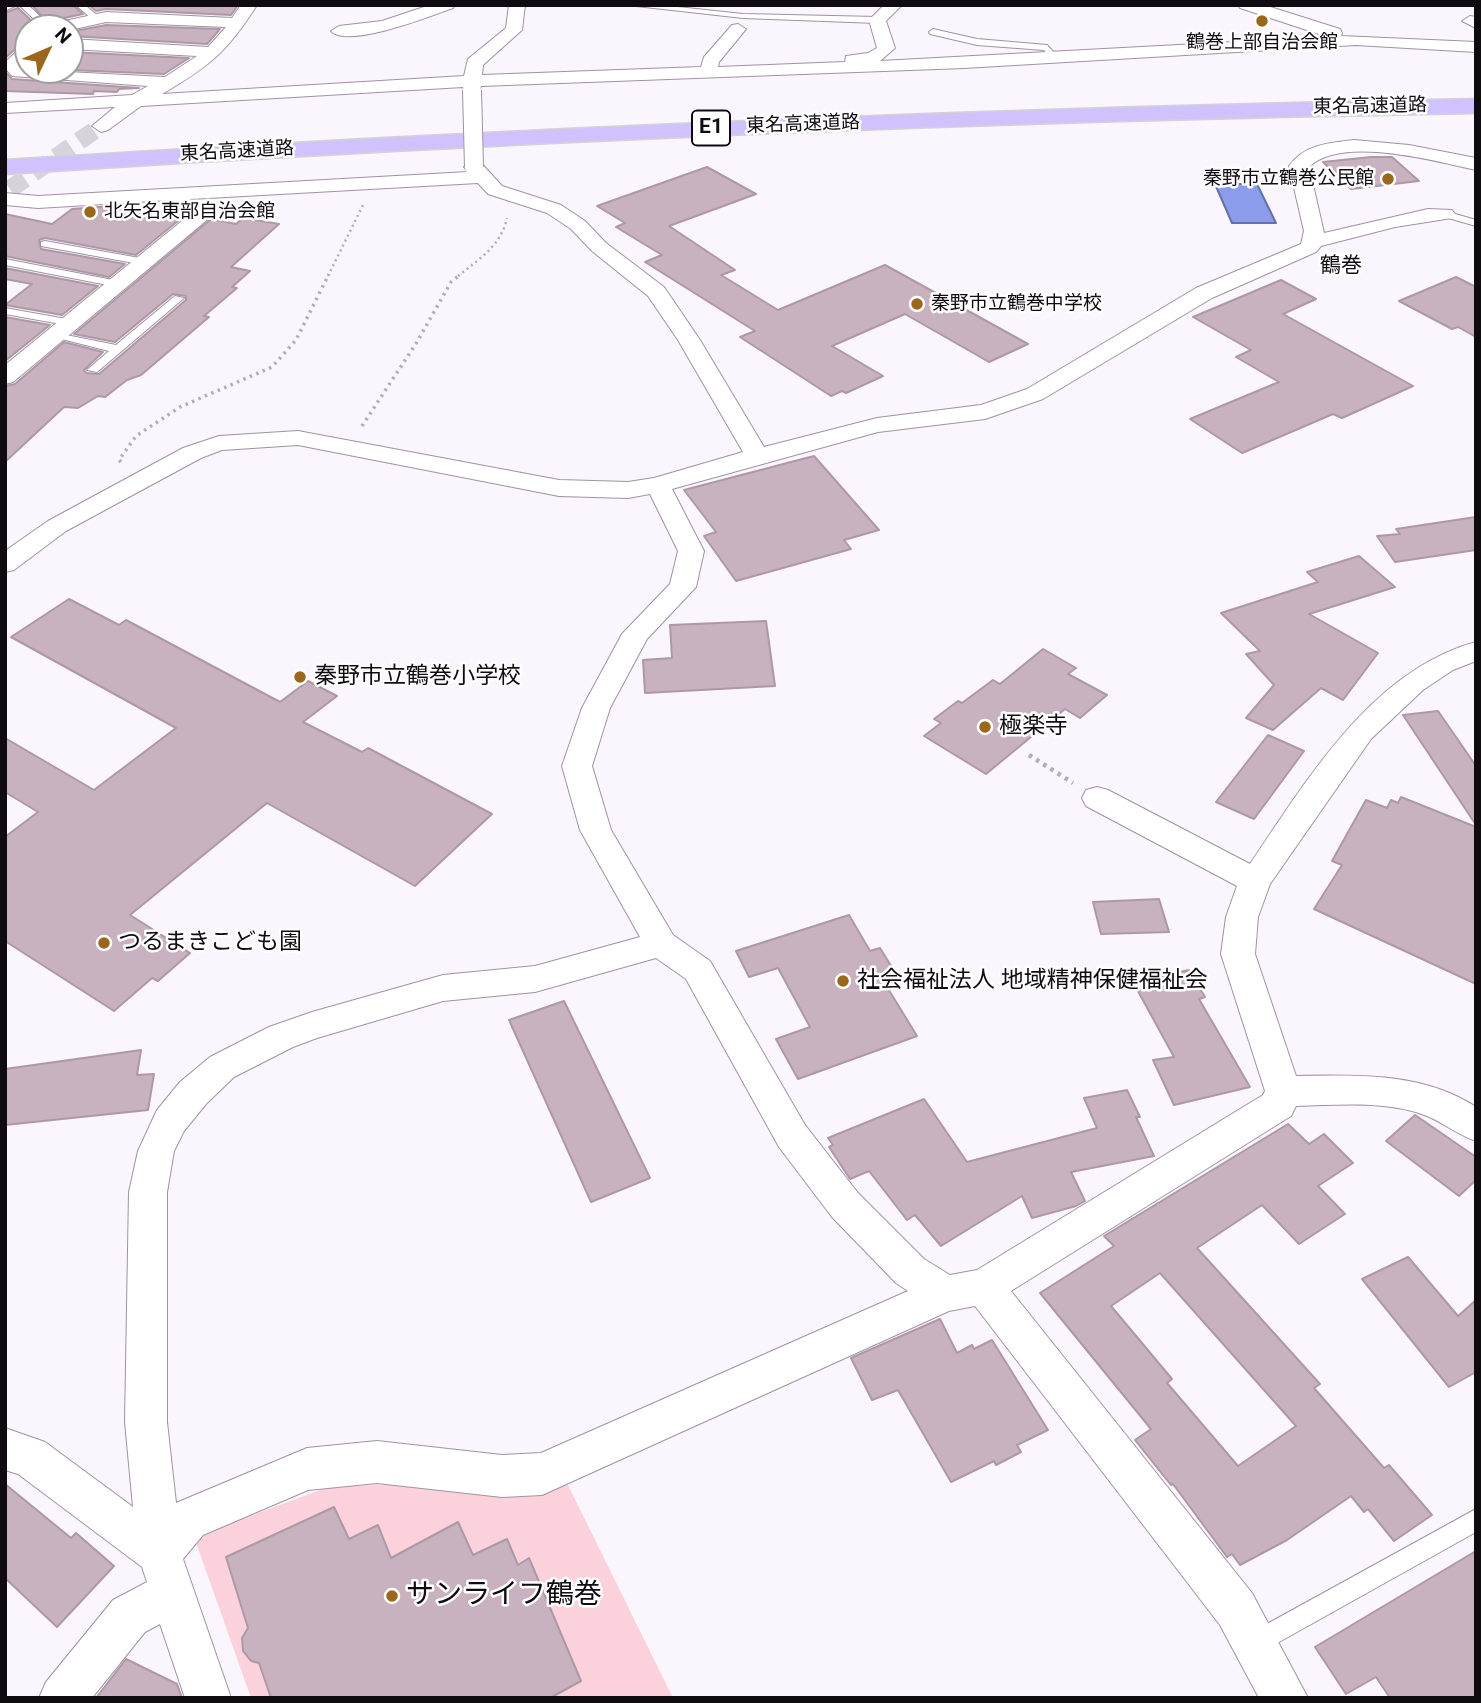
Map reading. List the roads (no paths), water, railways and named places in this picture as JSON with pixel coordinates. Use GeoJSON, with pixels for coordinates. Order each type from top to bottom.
{"type":"FeatureCollection","features":[{"type":"Feature","properties":{"kind":"highway","name":"東名高速道路"},"geometry":{"type":"LineString","coordinates":[[6,187],[330,146],[753,126],[1189,110],[1476,106]]}},
{"type":"Feature","properties":{"kind":"highway"},"geometry":{"type":"LineString","coordinates":[[447,117],[499,114]]}},
{"type":"Feature","properties":{"kind":"highway"},"geometry":{"type":"LineString","coordinates":[[92,132],[123,136]]}},
{"type":"Feature","properties":{"kind":"street"},"geometry":{"type":"LineString","coordinates":[[92,132],[137,100],[197,66],[228,37],[249,5]]}},
{"type":"Feature","properties":{"kind":"street"},"geometry":{"type":"LineString","coordinates":[[339,31],[358,24],[384,26],[447,5]]}},
{"type":"Feature","properties":{"kind":"street"},"geometry":{"type":"LineString","coordinates":[[517,5],[514,30],[474,63],[472,86],[477,172],[495,190],[554,209],[578,225],[599,247],[656,292],[689,340],[757,456]]}},
{"type":"Feature","properties":{"kind":"street"},"geometry":{"type":"LineString","coordinates":[[831,67],[835,62],[873,58],[882,53],[886,48],[877,20],[894,5]]}},
{"type":"Feature","properties":{"kind":"street"},"geometry":{"type":"LineString","coordinates":[[1246,5],[1356,40]]}},
{"type":"Feature","properties":{"kind":"street"},"geometry":{"type":"LineString","coordinates":[[84,21],[96,18],[238,23]]}},
{"type":"Feature","properties":{"kind":"street"},"geometry":{"type":"LineString","coordinates":[[709,72],[710,61],[738,29]]}},
{"type":"Feature","properties":{"kind":"street"},"geometry":{"type":"LineString","coordinates":[[5,108],[1356,40],[1476,47]]}},
{"type":"Feature","properties":{"kind":"street"},"geometry":{"type":"LineString","coordinates":[[84,45],[211,52]]}},
{"type":"Feature","properties":{"kind":"street"},"geometry":{"type":"LineString","coordinates":[[84,77],[171,83]]}},
{"type":"Feature","properties":{"kind":"street"},"geometry":{"type":"LineString","coordinates":[[5,564],[57,526],[192,453],[219,443],[298,438],[559,488],[628,490],[657,485],[877,425],[985,412],[1035,394],[1204,293],[1309,248],[1314,231],[1299,166],[1309,153],[1328,148],[1394,147],[1476,164]]}},
{"type":"Feature","properties":{"kind":"street"},"geometry":{"type":"LineString","coordinates":[[6,187],[38,202],[374,182],[477,172]]}},
{"type":"Feature","properties":{"kind":"street"},"geometry":{"type":"LineString","coordinates":[[5,377],[201,215],[183,204],[176,194]]}},
{"type":"Feature","properties":{"kind":"street"},"geometry":{"type":"LineString","coordinates":[[1313,241],[1347,235],[1418,215],[1445,214]]}},
{"type":"Feature","properties":{"kind":"street"},"geometry":{"type":"LineString","coordinates":[[657,485],[691,551],[683,587],[636,634],[596,708],[577,766],[596,830],[661,943],[698,970],[792,1136],[845,1205],[911,1271],[964,1291],[1236,1609],[1285,1698]]}},
{"type":"Feature","properties":{"kind":"street"},"geometry":{"type":"LineString","coordinates":[[62,1698],[167,1573],[188,1520],[307,1469],[377,1462],[502,1476],[542,1474],[964,1291],[1278,1105],[1283,1091],[1238,954],[1242,917],[1255,881],[1361,733],[1413,683],[1443,663],[1476,651]]}},
{"type":"Feature","properties":{"kind":"street"},"geometry":{"type":"LineString","coordinates":[[1097,798],[1255,881]]}},
{"type":"Feature","properties":{"kind":"street"},"geometry":{"type":"LineString","coordinates":[[208,1698],[167,1573],[146,1422],[148,1192],[156,1151],[170,1121],[193,1093],[222,1067],[281,1037],[443,988],[535,979],[661,943]]}},
{"type":"Feature","properties":{"kind":"street"},"geometry":{"type":"LineString","coordinates":[[1283,1091],[1386,1090],[1427,1099],[1476,1126]]}},
{"type":"Feature","properties":{"kind":"street"},"geometry":{"type":"LineString","coordinates":[[5,1449],[30,1457],[167,1573]]}},
{"type":"Feature","properties":{"kind":"lane"},"geometry":{"type":"LineString","coordinates":[[80,5],[96,18]]}},
{"type":"Feature","properties":{"kind":"lane"},"geometry":{"type":"LineString","coordinates":[[631,5],[743,16],[877,20]]}},
{"type":"Feature","properties":{"kind":"lane"},"geometry":{"type":"LineString","coordinates":[[933,32],[977,42],[1046,48],[1054,57]]}},
{"type":"Feature","properties":{"kind":"lane"},"geometry":{"type":"LineString","coordinates":[[1445,214],[1476,223]]}},
{"type":"Feature","properties":{"kind":"lane"},"geometry":{"type":"LineString","coordinates":[[46,244],[145,262]]}},
{"type":"Feature","properties":{"kind":"lane"},"geometry":{"type":"LineString","coordinates":[[5,262],[118,284]]}},
{"type":"Feature","properties":{"kind":"lane"},"geometry":{"type":"LineString","coordinates":[[93,370],[178,298]]}},
{"type":"Feature","properties":{"kind":"lane"},"geometry":{"type":"LineString","coordinates":[[5,311],[118,349]]}},
{"type":"Feature","properties":{"kind":"lane"},"geometry":{"type":"LineString","coordinates":[[1255,1643],[1476,1520]]}},
{"type":"Feature","properties":{"kind":"water"},"geometry":{"type":"Polygon","coordinates":[[[1215,184],[1257,184],[1276,223],[1232,223],[1215,184]]]}},
{"type":"Feature","properties":{"kind":"tunnel"},"geometry":{"type":"LineString","coordinates":[[10,189],[101,126]]}},
{"type":"Feature","properties":{"kind":"place","name":"鶴巻上部自治会館"},"geometry":{"type":"Point","coordinates":[1262,21]}},
{"type":"Feature","properties":{"kind":"place","name":"秦野市立鶴巻公民館"},"geometry":{"type":"Point","coordinates":[1388,179]}},
{"type":"Feature","properties":{"kind":"place","name":"北矢名東部自治会館"},"geometry":{"type":"Point","coordinates":[90,212]}},
{"type":"Feature","properties":{"kind":"place","name":"秦野市立鶴巻中学校"},"geometry":{"type":"Point","coordinates":[917,304]}},
{"type":"Feature","properties":{"kind":"place","name":"秦野市立鶴巻小学校"},"geometry":{"type":"Point","coordinates":[300,677]}},
{"type":"Feature","properties":{"kind":"place","name":"極楽寺"},"geometry":{"type":"Point","coordinates":[985,727]}},
{"type":"Feature","properties":{"kind":"place","name":"つるまきこども園"},"geometry":{"type":"Point","coordinates":[104,943]}},
{"type":"Feature","properties":{"kind":"place","name":"社会福祉法人 地域精神保健福祉会"},"geometry":{"type":"Point","coordinates":[843,981]}},
{"type":"Feature","properties":{"kind":"place","name":"サンライフ鶴巻"},"geometry":{"type":"Point","coordinates":[392,1596]}},
{"type":"Feature","properties":{"kind":"district","name":"鶴巻"},"geometry":{"type":"Point","coordinates":[1341,267]}}]}
